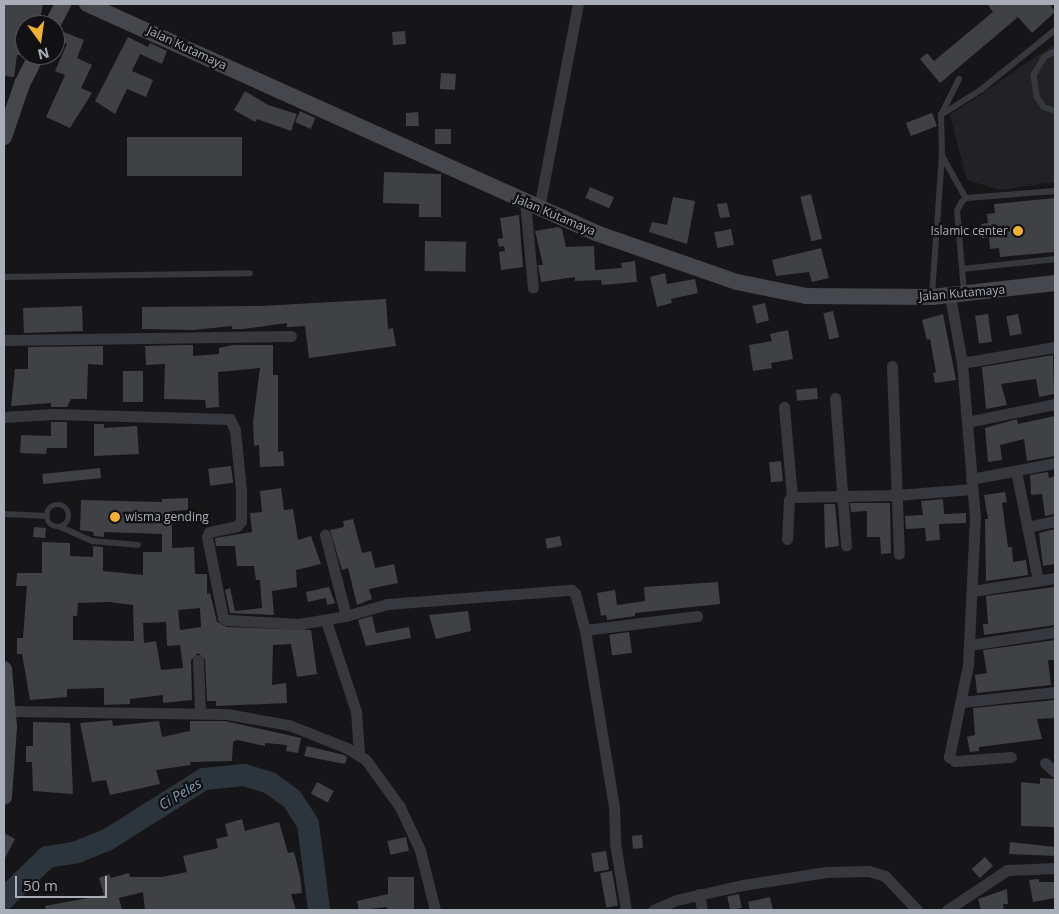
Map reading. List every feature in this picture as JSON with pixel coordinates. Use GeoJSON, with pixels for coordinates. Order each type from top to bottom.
{"type":"FeatureCollection","features":[{"type":"Feature","properties":{"kind":"main road","name":"Jalan Kutamaya"},"geometry":{"type":"LineString","coordinates":[[87,4],[532,205],[680,264],[773,291],[806,296],[932,297],[1055,283]]}},
{"type":"Feature","properties":{"kind":"main road"},"geometry":{"type":"LineString","coordinates":[[4,136],[22,84],[32,65]]}},
{"type":"Feature","properties":{"kind":"main road"},"geometry":{"type":"LineString","coordinates":[[4,669],[8,711],[4,797]]}},
{"type":"Feature","properties":{"kind":"street"},"geometry":{"type":"LineString","coordinates":[[532,288],[532,205],[578,4]]}},
{"type":"Feature","properties":{"kind":"street"},"geometry":{"type":"LineString","coordinates":[[958,295],[975,517],[969,645],[962,702],[949,757],[952,761],[1011,757]]}},
{"type":"Feature","properties":{"kind":"street"},"geometry":{"type":"LineString","coordinates":[[4,340],[291,336]]}},
{"type":"Feature","properties":{"kind":"street"},"geometry":{"type":"LineString","coordinates":[[962,362],[1055,347]]}},
{"type":"Feature","properties":{"kind":"street"},"geometry":{"type":"LineString","coordinates":[[892,366],[899,554]]}},
{"type":"Feature","properties":{"kind":"street"},"geometry":{"type":"LineString","coordinates":[[835,398],[846,546]]}},
{"type":"Feature","properties":{"kind":"street"},"geometry":{"type":"LineString","coordinates":[[967,422],[1055,404]]}},
{"type":"Feature","properties":{"kind":"street"},"geometry":{"type":"LineString","coordinates":[[784,407],[792,497],[789,500],[787,539]]}},
{"type":"Feature","properties":{"kind":"street"},"geometry":{"type":"LineString","coordinates":[[4,417],[53,414],[230,418],[235,430],[241,490],[241,522],[237,526],[209,532],[207,538],[223,618],[299,624],[326,621],[387,604],[570,590],[579,604],[585,630],[614,807],[615,843],[626,910]]}},
{"type":"Feature","properties":{"kind":"street"},"geometry":{"type":"LineString","coordinates":[[792,497],[897,495],[971,484],[1055,463]]}},
{"type":"Feature","properties":{"kind":"street"},"geometry":{"type":"LineString","coordinates":[[1016,472],[1038,580]]}},
{"type":"Feature","properties":{"kind":"street"},"geometry":{"type":"LineString","coordinates":[[1027,527],[1055,521]]}},
{"type":"Feature","properties":{"kind":"street"},"geometry":{"type":"LineString","coordinates":[[325,535],[346,616]]}},
{"type":"Feature","properties":{"kind":"street"},"geometry":{"type":"LineString","coordinates":[[972,590],[1055,578]]}},
{"type":"Feature","properties":{"kind":"street"},"geometry":{"type":"LineString","coordinates":[[585,630],[697,616]]}},
{"type":"Feature","properties":{"kind":"street"},"geometry":{"type":"LineString","coordinates":[[326,621],[356,711],[359,754]]}},
{"type":"Feature","properties":{"kind":"street"},"geometry":{"type":"LineString","coordinates":[[969,645],[1055,632]]}},
{"type":"Feature","properties":{"kind":"street"},"geometry":{"type":"LineString","coordinates":[[198,660],[200,712]]}},
{"type":"Feature","properties":{"kind":"street"},"geometry":{"type":"LineString","coordinates":[[962,702],[1055,692]]}},
{"type":"Feature","properties":{"kind":"street"},"geometry":{"type":"LineString","coordinates":[[8,711],[200,712],[289,725],[359,754],[383,780],[409,823],[420,850],[435,910]]}},
{"type":"Feature","properties":{"kind":"street"},"geometry":{"type":"LineString","coordinates":[[1044,763],[1055,772]]}},
{"type":"Feature","properties":{"kind":"street"},"geometry":{"type":"LineString","coordinates":[[947,910],[1008,870],[1055,868]]}},
{"type":"Feature","properties":{"kind":"street"},"geometry":{"type":"LineString","coordinates":[[653,910],[699,894],[826,872],[870,871],[885,876],[917,910]]}},
{"type":"Feature","properties":{"kind":"street"},"geometry":{"type":"LineString","coordinates":[[699,894],[702,910]]}},
{"type":"Feature","properties":{"kind":"lane"},"geometry":{"type":"LineString","coordinates":[[941,115],[982,89],[1055,30]]}},
{"type":"Feature","properties":{"kind":"lane"},"geometry":{"type":"LineString","coordinates":[[1055,52],[1045,57],[1034,75],[1037,97],[1044,107],[1055,111]]}},
{"type":"Feature","properties":{"kind":"lane"},"geometry":{"type":"LineString","coordinates":[[932,297],[942,155],[941,115],[959,79]]}},
{"type":"Feature","properties":{"kind":"lane"},"geometry":{"type":"LineString","coordinates":[[942,155],[966,198]]}},
{"type":"Feature","properties":{"kind":"lane"},"geometry":{"type":"LineString","coordinates":[[958,295],[962,270],[956,211],[966,198],[1055,191]]}},
{"type":"Feature","properties":{"kind":"lane"},"geometry":{"type":"LineString","coordinates":[[962,270],[1055,259]]}},
{"type":"Feature","properties":{"kind":"lane"},"geometry":{"type":"LineString","coordinates":[[4,278],[250,273]]}},
{"type":"Feature","properties":{"kind":"lane"},"geometry":{"type":"LineString","coordinates":[[47,516],[54,506],[65,508],[69,519],[61,527]]}},
{"type":"Feature","properties":{"kind":"lane"},"geometry":{"type":"LineString","coordinates":[[4,514],[47,516]]}},
{"type":"Feature","properties":{"kind":"lane"},"geometry":{"type":"LineString","coordinates":[[47,516],[53,526],[61,527],[93,541],[138,545]]}},
{"type":"Feature","properties":{"kind":"shaded area"},"geometry":{"type":"Polygon","coordinates":[[[1055,44],[1055,182],[1000,190],[967,180],[950,115],[1055,44]]]}},
{"type":"Feature","properties":{"kind":"building"},"geometry":{"type":"Polygon","coordinates":[[[4,4],[43,4],[41,15],[15,15],[14,77],[4,76],[4,4]]]}},
{"type":"Feature","properties":{"kind":"building"},"geometry":{"type":"Polygon","coordinates":[[[987,4],[1050,4],[1055,12],[1032,33],[1018,17],[940,83],[920,59],[927,53],[934,61],[993,12],[987,4]]]}},
{"type":"Feature","properties":{"kind":"building"},"geometry":{"type":"Polygon","coordinates":[[[405,31],[406,44],[393,45],[392,32],[405,31]]]}},
{"type":"Feature","properties":{"kind":"building"},"geometry":{"type":"Polygon","coordinates":[[[65,33],[84,40],[77,58],[92,65],[81,88],[92,93],[70,128],[46,117],[65,75],[55,71],[58,65],[65,65],[65,48],[67,44],[65,43],[65,33]]]}},
{"type":"Feature","properties":{"kind":"building"},"geometry":{"type":"Polygon","coordinates":[[[128,37],[148,47],[150,43],[167,51],[162,64],[140,54],[132,71],[153,80],[146,97],[127,89],[115,114],[95,101],[128,37]]]}},
{"type":"Feature","properties":{"kind":"building"},"geometry":{"type":"Polygon","coordinates":[[[441,73],[456,74],[455,90],[440,89],[441,73]]]}},
{"type":"Feature","properties":{"kind":"building"},"geometry":{"type":"Polygon","coordinates":[[[245,91],[268,105],[297,114],[291,131],[257,119],[255,122],[234,110],[245,91]]]}},
{"type":"Feature","properties":{"kind":"building"},"geometry":{"type":"Polygon","coordinates":[[[300,111],[316,118],[311,129],[295,122],[300,111]]]}},
{"type":"Feature","properties":{"kind":"building"},"geometry":{"type":"Polygon","coordinates":[[[418,112],[419,126],[406,126],[406,113],[418,112]]]}},
{"type":"Feature","properties":{"kind":"building"},"geometry":{"type":"Polygon","coordinates":[[[932,113],[937,126],[911,136],[906,123],[932,113]]]}},
{"type":"Feature","properties":{"kind":"building"},"geometry":{"type":"Polygon","coordinates":[[[435,129],[451,129],[451,144],[435,144],[435,129]]]}},
{"type":"Feature","properties":{"kind":"building"},"geometry":{"type":"Polygon","coordinates":[[[127,137],[242,137],[242,176],[127,176],[127,137]]]}},
{"type":"Feature","properties":{"kind":"building"},"geometry":{"type":"Polygon","coordinates":[[[384,172],[441,174],[441,217],[419,217],[419,204],[383,203],[384,172]]]}},
{"type":"Feature","properties":{"kind":"building"},"geometry":{"type":"Polygon","coordinates":[[[590,187],[614,197],[609,208],[585,198],[590,187]]]}},
{"type":"Feature","properties":{"kind":"building"},"geometry":{"type":"Polygon","coordinates":[[[811,194],[822,239],[811,241],[800,197],[811,194]]]}},
{"type":"Feature","properties":{"kind":"building"},"geometry":{"type":"Polygon","coordinates":[[[673,197],[695,201],[687,244],[649,232],[652,222],[667,225],[673,197]]]}},
{"type":"Feature","properties":{"kind":"building","name":"Islamic center"},"geometry":{"type":"Polygon","coordinates":[[[1055,198],[1055,252],[1000,257],[999,248],[990,249],[989,237],[982,238],[981,224],[988,223],[987,214],[995,213],[994,204],[1055,198]]]}},
{"type":"Feature","properties":{"kind":"building"},"geometry":{"type":"Polygon","coordinates":[[[727,203],[730,217],[720,218],[717,204],[727,203]]]}},
{"type":"Feature","properties":{"kind":"building"},"geometry":{"type":"Polygon","coordinates":[[[519,215],[523,267],[501,270],[499,252],[505,251],[504,246],[499,247],[497,239],[503,238],[500,218],[519,215]]]}},
{"type":"Feature","properties":{"kind":"building"},"geometry":{"type":"Polygon","coordinates":[[[558,227],[562,229],[566,247],[594,246],[595,270],[622,268],[621,263],[635,261],[637,282],[602,285],[601,280],[575,281],[575,277],[541,282],[538,265],[543,265],[535,231],[558,227]]]}},
{"type":"Feature","properties":{"kind":"building"},"geometry":{"type":"Polygon","coordinates":[[[731,229],[734,245],[717,248],[714,232],[731,229]]]}},
{"type":"Feature","properties":{"kind":"building"},"geometry":{"type":"Polygon","coordinates":[[[425,241],[466,242],[465,272],[424,271],[425,241]]]}},
{"type":"Feature","properties":{"kind":"building"},"geometry":{"type":"Polygon","coordinates":[[[821,248],[829,278],[812,282],[809,272],[776,276],[772,260],[821,248]]]}},
{"type":"Feature","properties":{"kind":"building"},"geometry":{"type":"Polygon","coordinates":[[[665,273],[667,284],[695,279],[698,293],[671,299],[672,303],[657,307],[650,277],[665,273]]]}},
{"type":"Feature","properties":{"kind":"building"},"geometry":{"type":"Polygon","coordinates":[[[386,299],[388,329],[393,328],[396,346],[309,358],[305,326],[287,327],[287,323],[243,329],[232,329],[232,326],[193,330],[142,329],[142,307],[261,306],[386,299]]]}},
{"type":"Feature","properties":{"kind":"building"},"geometry":{"type":"Polygon","coordinates":[[[765,303],[769,321],[756,323],[752,306],[765,303]]]}},
{"type":"Feature","properties":{"kind":"building"},"geometry":{"type":"Polygon","coordinates":[[[82,306],[83,331],[24,333],[23,308],[82,306]]]}},
{"type":"Feature","properties":{"kind":"building"},"geometry":{"type":"Polygon","coordinates":[[[833,311],[839,337],[829,340],[823,313],[833,311]]]}},
{"type":"Feature","properties":{"kind":"building"},"geometry":{"type":"Polygon","coordinates":[[[943,314],[956,380],[935,383],[933,373],[936,372],[930,339],[927,340],[922,320],[943,314]]]}},
{"type":"Feature","properties":{"kind":"building"},"geometry":{"type":"Polygon","coordinates":[[[988,314],[992,342],[979,344],[975,316],[988,314]]]}},
{"type":"Feature","properties":{"kind":"building"},"geometry":{"type":"Polygon","coordinates":[[[1018,314],[1022,334],[1010,336],[1006,316],[1018,314]]]}},
{"type":"Feature","properties":{"kind":"building"},"geometry":{"type":"Polygon","coordinates":[[[788,330],[793,359],[771,363],[772,368],[753,371],[749,345],[772,341],[770,334],[788,330]]]}},
{"type":"Feature","properties":{"kind":"building"},"geometry":{"type":"Polygon","coordinates":[[[193,345],[193,356],[219,354],[219,348],[233,345],[273,345],[273,375],[278,375],[278,452],[283,451],[284,466],[260,467],[259,445],[254,446],[253,422],[260,368],[218,372],[219,407],[206,408],[205,400],[164,399],[165,364],[146,365],[145,346],[193,345]]]}},
{"type":"Feature","properties":{"kind":"building"},"geometry":{"type":"Polygon","coordinates":[[[103,346],[103,365],[88,364],[87,399],[71,399],[67,407],[51,407],[51,403],[11,406],[15,369],[28,369],[28,347],[103,346]]]}},
{"type":"Feature","properties":{"kind":"building"},"geometry":{"type":"Polygon","coordinates":[[[1053,355],[1054,394],[1039,397],[1036,379],[1001,384],[1007,405],[986,409],[982,367],[1053,355]]]}},
{"type":"Feature","properties":{"kind":"building"},"geometry":{"type":"Polygon","coordinates":[[[123,371],[143,371],[143,402],[123,402],[123,371]]]}},
{"type":"Feature","properties":{"kind":"building"},"geometry":{"type":"Polygon","coordinates":[[[817,388],[818,399],[797,401],[796,390],[817,388]]]}},
{"type":"Feature","properties":{"kind":"building"},"geometry":{"type":"Polygon","coordinates":[[[1055,416],[1055,456],[1027,461],[1024,439],[1000,445],[1002,460],[988,462],[985,428],[1017,419],[1018,424],[1055,416]]]}},
{"type":"Feature","properties":{"kind":"building"},"geometry":{"type":"Polygon","coordinates":[[[51,422],[67,422],[67,448],[47,448],[46,454],[20,453],[21,435],[51,436],[51,422]]]}},
{"type":"Feature","properties":{"kind":"building"},"geometry":{"type":"Polygon","coordinates":[[[94,424],[104,424],[104,428],[137,426],[139,454],[94,456],[94,424]]]}},
{"type":"Feature","properties":{"kind":"building"},"geometry":{"type":"Polygon","coordinates":[[[781,461],[783,481],[771,482],[769,462],[781,461]]]}},
{"type":"Feature","properties":{"kind":"building"},"geometry":{"type":"Polygon","coordinates":[[[231,466],[233,483],[210,486],[208,469],[231,466]]]}},
{"type":"Feature","properties":{"kind":"building"},"geometry":{"type":"Polygon","coordinates":[[[100,468],[101,478],[43,484],[42,474],[100,468]]]}},
{"type":"Feature","properties":{"kind":"building"},"geometry":{"type":"Polygon","coordinates":[[[1048,472],[1049,478],[1055,476],[1055,514],[1045,516],[1042,494],[1031,495],[1030,475],[1048,472]]]}},
{"type":"Feature","properties":{"kind":"building"},"geometry":{"type":"Polygon","coordinates":[[[281,488],[284,510],[293,509],[298,540],[311,536],[321,564],[296,570],[297,587],[272,591],[274,615],[230,613],[225,590],[230,588],[235,611],[262,608],[260,580],[256,580],[254,566],[237,566],[235,546],[216,546],[215,538],[252,532],[250,513],[262,512],[260,491],[281,488]]]}},
{"type":"Feature","properties":{"kind":"building"},"geometry":{"type":"Polygon","coordinates":[[[1005,492],[1007,502],[1002,503],[1008,547],[1012,547],[1013,562],[1026,560],[1028,575],[986,581],[985,519],[988,519],[984,495],[1005,492]]]}},
{"type":"Feature","properties":{"kind":"building"},"geometry":{"type":"Polygon","coordinates":[[[188,498],[188,510],[172,511],[172,548],[194,547],[195,574],[207,574],[207,594],[210,593],[217,622],[227,627],[311,630],[317,674],[297,677],[291,644],[273,645],[272,685],[286,683],[287,703],[216,706],[216,701],[207,701],[205,659],[198,653],[191,660],[192,700],[163,703],[163,695],[130,699],[130,704],[104,705],[104,688],[67,689],[67,697],[30,700],[22,654],[17,654],[17,638],[23,638],[27,586],[16,586],[17,573],[42,573],[42,542],[70,543],[70,556],[93,557],[93,546],[103,547],[103,571],[143,575],[143,552],[162,552],[162,534],[104,532],[104,537],[94,536],[93,532],[80,530],[81,500],[162,502],[162,499],[188,498]],[[109,602],[78,603],[77,616],[73,616],[73,640],[134,641],[133,605],[109,602]],[[200,608],[178,610],[180,630],[201,627],[200,608]],[[166,622],[143,623],[144,643],[156,641],[161,670],[183,668],[180,645],[167,646],[166,622]]]}},
{"type":"Feature","properties":{"kind":"building"},"geometry":{"type":"Polygon","coordinates":[[[943,499],[944,514],[966,513],[966,523],[939,524],[940,540],[926,541],[925,528],[906,529],[905,516],[923,515],[921,501],[943,499]]]}},
{"type":"Feature","properties":{"kind":"building"},"geometry":{"type":"Polygon","coordinates":[[[850,503],[890,503],[891,553],[881,554],[880,537],[867,537],[867,511],[851,512],[850,503]]]}},
{"type":"Feature","properties":{"kind":"building"},"geometry":{"type":"Polygon","coordinates":[[[824,504],[835,504],[839,546],[825,548],[824,504]]]}},
{"type":"Feature","properties":{"kind":"building"},"geometry":{"type":"Polygon","coordinates":[[[353,519],[362,553],[371,551],[375,568],[394,564],[398,583],[369,589],[372,599],[357,605],[348,568],[342,570],[330,530],[344,527],[343,521],[353,519]]]}},
{"type":"Feature","properties":{"kind":"building"},"geometry":{"type":"Polygon","coordinates":[[[34,527],[46,528],[45,538],[33,537],[34,527]]]}},
{"type":"Feature","properties":{"kind":"building"},"geometry":{"type":"Polygon","coordinates":[[[1055,529],[1055,564],[1043,566],[1039,533],[1055,529]]]}},
{"type":"Feature","properties":{"kind":"building"},"geometry":{"type":"Polygon","coordinates":[[[560,536],[562,546],[547,549],[545,539],[560,536]]]}},
{"type":"Feature","properties":{"kind":"building"},"geometry":{"type":"Polygon","coordinates":[[[718,582],[720,604],[635,613],[635,616],[607,620],[606,615],[601,616],[597,593],[615,590],[617,605],[645,601],[644,587],[718,582]]]}},
{"type":"Feature","properties":{"kind":"building"},"geometry":{"type":"Polygon","coordinates":[[[329,587],[335,603],[327,605],[326,598],[308,602],[306,592],[329,587]]]}},
{"type":"Feature","properties":{"kind":"building"},"geometry":{"type":"Polygon","coordinates":[[[1055,587],[1055,625],[984,635],[983,624],[988,624],[986,596],[1055,587]]]}},
{"type":"Feature","properties":{"kind":"building"},"geometry":{"type":"Polygon","coordinates":[[[468,611],[471,631],[436,639],[429,615],[468,611]]]}},
{"type":"Feature","properties":{"kind":"building"},"geometry":{"type":"Polygon","coordinates":[[[372,616],[376,633],[409,627],[411,638],[366,646],[358,620],[372,616]]]}},
{"type":"Feature","properties":{"kind":"building"},"geometry":{"type":"Polygon","coordinates":[[[629,632],[632,653],[612,656],[609,635],[629,632]]]}},
{"type":"Feature","properties":{"kind":"building"},"geometry":{"type":"Polygon","coordinates":[[[1055,640],[1055,660],[1048,660],[1051,685],[977,693],[975,675],[987,673],[983,650],[1055,640]]]}},
{"type":"Feature","properties":{"kind":"building"},"geometry":{"type":"Polygon","coordinates":[[[1055,700],[1055,718],[1037,719],[1042,739],[979,747],[979,751],[970,752],[967,737],[975,735],[973,708],[1055,700]]]}},
{"type":"Feature","properties":{"kind":"building"},"geometry":{"type":"Polygon","coordinates":[[[112,720],[113,726],[159,721],[162,737],[190,731],[190,721],[225,721],[301,738],[298,753],[286,751],[287,745],[265,743],[265,746],[237,740],[233,742],[232,761],[190,762],[191,765],[156,770],[160,784],[110,795],[106,780],[92,782],[80,723],[112,720]]]}},
{"type":"Feature","properties":{"kind":"building"},"geometry":{"type":"Polygon","coordinates":[[[33,722],[70,723],[73,794],[33,791],[32,762],[26,762],[26,746],[33,746],[33,722]]]}},
{"type":"Feature","properties":{"kind":"building"},"geometry":{"type":"Polygon","coordinates":[[[307,746],[344,755],[347,757],[345,764],[304,756],[307,746]]]}},
{"type":"Feature","properties":{"kind":"building"},"geometry":{"type":"Polygon","coordinates":[[[1040,778],[1055,779],[1054,827],[1021,826],[1021,782],[1040,784],[1040,778]]]}},
{"type":"Feature","properties":{"kind":"building"},"geometry":{"type":"Polygon","coordinates":[[[317,782],[334,791],[328,802],[311,793],[317,782]]]}},
{"type":"Feature","properties":{"kind":"building"},"geometry":{"type":"Polygon","coordinates":[[[242,819],[245,831],[279,822],[288,853],[294,852],[300,876],[302,893],[291,894],[296,910],[145,910],[143,892],[119,898],[122,910],[46,910],[45,906],[104,895],[99,878],[109,874],[111,878],[129,873],[130,877],[162,877],[187,872],[183,856],[218,848],[216,839],[228,836],[225,824],[242,819]]]}},
{"type":"Feature","properties":{"kind":"building"},"geometry":{"type":"Polygon","coordinates":[[[4,833],[15,839],[4,860],[4,833]]]}},
{"type":"Feature","properties":{"kind":"building"},"geometry":{"type":"Polygon","coordinates":[[[642,835],[643,848],[633,849],[632,836],[642,835]]]}},
{"type":"Feature","properties":{"kind":"building"},"geometry":{"type":"Polygon","coordinates":[[[406,837],[409,851],[390,855],[387,841],[406,837]]]}},
{"type":"Feature","properties":{"kind":"building"},"geometry":{"type":"Polygon","coordinates":[[[1010,842],[1055,847],[1055,856],[1009,854],[1010,842]]]}},
{"type":"Feature","properties":{"kind":"building"},"geometry":{"type":"Polygon","coordinates":[[[606,851],[609,870],[594,872],[591,853],[606,851]]]}},
{"type":"Feature","properties":{"kind":"building"},"geometry":{"type":"Polygon","coordinates":[[[985,857],[993,866],[980,878],[972,869],[985,857]]]}},
{"type":"Feature","properties":{"kind":"building"},"geometry":{"type":"Polygon","coordinates":[[[612,871],[618,905],[606,908],[600,873],[612,871]]]}},
{"type":"Feature","properties":{"kind":"building"},"geometry":{"type":"Polygon","coordinates":[[[388,877],[414,877],[414,910],[387,910],[387,907],[359,910],[357,901],[388,894],[388,877]]]}},
{"type":"Feature","properties":{"kind":"building"},"geometry":{"type":"Polygon","coordinates":[[[1039,879],[1039,882],[1055,882],[1055,898],[1033,902],[1029,880],[1039,879]]]}},
{"type":"Feature","properties":{"kind":"building"},"geometry":{"type":"Polygon","coordinates":[[[1007,889],[1008,904],[1003,904],[1004,910],[981,910],[978,899],[1007,889]]]}},
{"type":"Feature","properties":{"kind":"building"},"geometry":{"type":"Polygon","coordinates":[[[739,894],[742,908],[730,910],[727,896],[739,894]]]}},
{"type":"Feature","properties":{"kind":"building"},"geometry":{"type":"Polygon","coordinates":[[[770,897],[773,910],[750,910],[748,902],[770,897]]]}},
{"type":"Feature","properties":{"kind":"waterway","name":"Ci Peles"},"geometry":{"type":"LineString","coordinates":[[4,899],[47,857],[77,852],[107,840],[204,779],[244,775],[270,783],[292,799],[308,824],[319,910]]}},
{"type":"Feature","properties":{"kind":"place","name":"Islamic center"},"geometry":{"type":"Point","coordinates":[1018,231]}},
{"type":"Feature","properties":{"kind":"place","name":"wisma gending"},"geometry":{"type":"Point","coordinates":[115,517]}}]}
